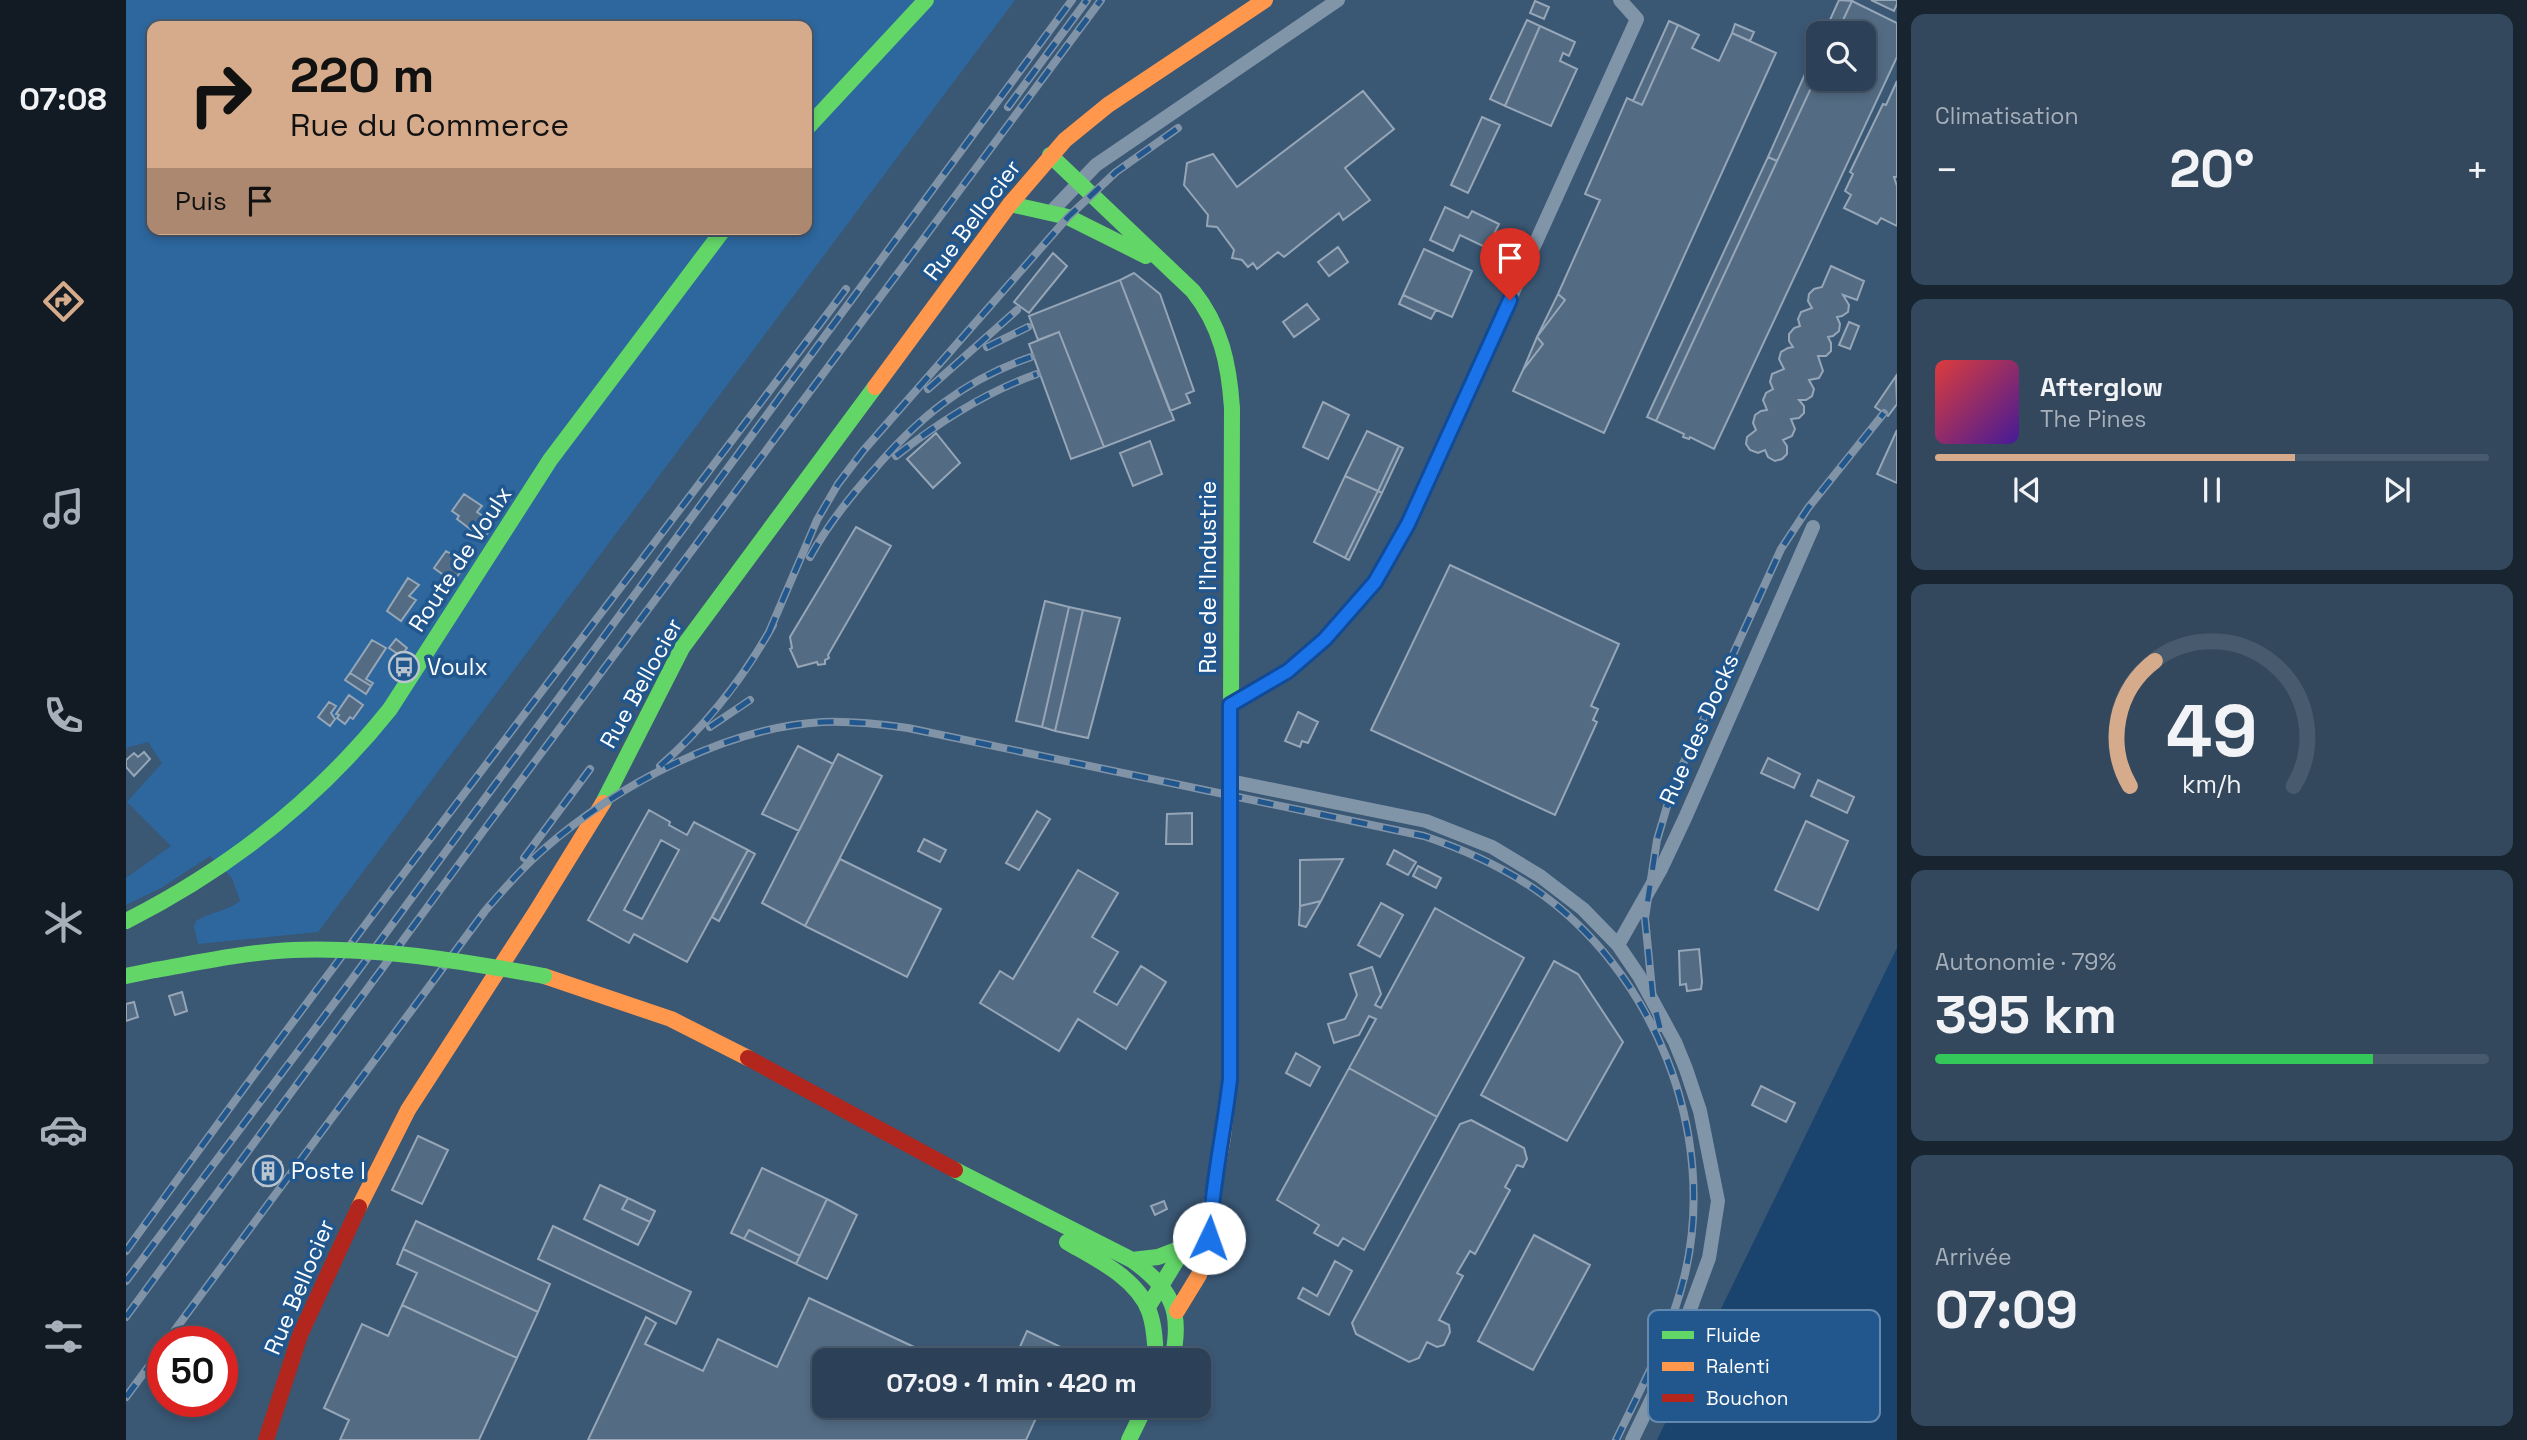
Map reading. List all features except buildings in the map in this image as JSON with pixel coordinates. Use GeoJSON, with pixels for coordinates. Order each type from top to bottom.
{"type":"FeatureCollection","features":[{"type":"Feature","properties":{"kind":"main road"},"geometry":{"type":"LineString","coordinates":[[812,123],[926,0]]}},
{"type":"Feature","properties":{"kind":"main road","name":"Rue Bellocier"},"geometry":{"type":"LineString","coordinates":[[266,1440],[300,1335],[368,1186],[408,1110],[600,808],[682,648],[1010,204],[1050,155],[1099,112],[1232,25],[1265,0]]}},
{"type":"Feature","properties":{"kind":"main road","name":"Rue de l'Industrie"},"geometry":{"type":"LineString","coordinates":[[1050,155],[1193,291],[1205,306],[1222,339],[1229,370],[1232,408],[1230,1079],[1211,1204]]}},
{"type":"Feature","properties":{"kind":"main road"},"geometry":{"type":"LineString","coordinates":[[1010,204],[1068,218],[1164,264]]}},
{"type":"Feature","properties":{"kind":"main road","name":"Route de Voulx"},"geometry":{"type":"LineString","coordinates":[[126,921],[174,897],[226,862],[285,816],[361,746],[390,709],[550,460],[719,235]]}},
{"type":"Feature","properties":{"kind":"main road"},"geometry":{"type":"LineString","coordinates":[[126,976],[256,953],[318,950],[401,953],[446,958],[544,976],[614,998],[671,1020],[735,1051],[949,1167],[1132,1260],[1171,1298]]}},
{"type":"Feature","properties":{"kind":"main road"},"geometry":{"type":"LineString","coordinates":[[949,1167],[1115,1272],[1148,1307],[1155,1348]]}},
{"type":"Feature","properties":{"kind":"main road"},"geometry":{"type":"LineString","coordinates":[[1175,1348],[1177,1341],[1171,1298],[1187,1246],[1211,1204]]}},
{"type":"Feature","properties":{"kind":"main road"},"geometry":{"type":"LineString","coordinates":[[1148,1307],[1190,1290],[1199,1275],[1209,1238],[1211,1204]]}},
{"type":"Feature","properties":{"kind":"main road"},"geometry":{"type":"LineString","coordinates":[[1132,1260],[1158,1257],[1187,1246]]}},
{"type":"Feature","properties":{"kind":"main road"},"geometry":{"type":"LineString","coordinates":[[1129,1440],[1140,1418]]}},
{"type":"Feature","properties":{"kind":"street"},"geometry":{"type":"LineString","coordinates":[[1050,213],[1096,165],[1338,0]]}},
{"type":"Feature","properties":{"kind":"street"},"geometry":{"type":"LineString","coordinates":[[1230,705],[1288,671],[1325,639],[1375,582],[1408,524],[1637,19],[1620,0]]}},
{"type":"Feature","properties":{"kind":"street","name":"Rue des Docks"},"geometry":{"type":"LineString","coordinates":[[1618,945],[1661,869],[1812,527]]}},
{"type":"Feature","properties":{"kind":"street"},"geometry":{"type":"LineString","coordinates":[[1230,781],[1405,816],[1467,835],[1540,876],[1583,909],[1618,945],[1654,1000],[1686,1069],[1700,1111],[1718,1201],[1709,1258],[1690,1310]]}},
{"type":"Feature","properties":{"kind":"street"},"geometry":{"type":"LineString","coordinates":[[1632,1440],[1648,1407]]}},
{"type":"Feature","properties":{"kind":"shaded area"},"geometry":{"type":"Polygon","coordinates":[[[126,0],[1015,0],[318,932],[198,944],[194,927],[196,921],[240,901],[232,878],[210,856],[161,888],[126,905],[126,878],[171,846],[127,802],[162,763],[148,742],[126,748],[126,0]]]}},
{"type":"Feature","properties":{"kind":"shaded area"},"geometry":{"type":"Polygon","coordinates":[[[1897,948],[1897,1440],[1657,1440],[1666,1422],[1880,1422],[1880,1310],[1720,1310],[1897,948]]]}},
{"type":"Feature","properties":{"kind":"railway"},"geometry":{"type":"LineString","coordinates":[[126,1281],[344,990],[1072,0]]}},
{"type":"Feature","properties":{"kind":"railway"},"geometry":{"type":"LineString","coordinates":[[1008,107],[1087,0]]}},
{"type":"Feature","properties":{"kind":"railway"},"geometry":{"type":"LineString","coordinates":[[126,1317],[1101,0]]}},
{"type":"Feature","properties":{"kind":"railway"},"geometry":{"type":"LineString","coordinates":[[769,632],[817,520],[838,484],[863,451],[1068,217],[1116,172],[1178,128]]}},
{"type":"Feature","properties":{"kind":"railway"},"geometry":{"type":"LineString","coordinates":[[126,1251],[393,888],[846,289]]}},
{"type":"Feature","properties":{"kind":"railway"},"geometry":{"type":"LineString","coordinates":[[928,389],[1017,310]]}},
{"type":"Feature","properties":{"kind":"railway"},"geometry":{"type":"LineString","coordinates":[[987,347],[1028,327]]}},
{"type":"Feature","properties":{"kind":"railway"},"geometry":{"type":"LineString","coordinates":[[810,557],[855,491],[907,434],[963,389],[1031,357]]}},
{"type":"Feature","properties":{"kind":"railway"},"geometry":{"type":"LineString","coordinates":[[896,456],[963,409],[1037,374]]}},
{"type":"Feature","properties":{"kind":"railway"},"geometry":{"type":"LineString","coordinates":[[1660,1028],[1653,1000],[1645,918],[1657,840],[1673,786],[1781,549],[1808,508],[1884,413]]}},
{"type":"Feature","properties":{"kind":"railway"},"geometry":{"type":"LineString","coordinates":[[660,766],[723,700],[773,625]]}},
{"type":"Feature","properties":{"kind":"railway"},"geometry":{"type":"LineString","coordinates":[[710,727],[750,700]]}},
{"type":"Feature","properties":{"kind":"railway"},"geometry":{"type":"LineString","coordinates":[[178,1326],[485,911],[544,849],[604,803],[674,764],[749,735],[786,726],[823,722],[908,728],[1424,836],[1494,865],[1533,888],[1576,922],[1612,963],[1643,1009],[1667,1058],[1683,1111],[1692,1165],[1693,1220],[1685,1274],[1674,1310]]}},
{"type":"Feature","properties":{"kind":"railway"},"geometry":{"type":"LineString","coordinates":[[524,858],[590,769]]}},
{"type":"Feature","properties":{"kind":"railway"},"geometry":{"type":"LineString","coordinates":[[126,1397],[147,1369]]}},
{"type":"Feature","properties":{"kind":"railway"},"geometry":{"type":"LineString","coordinates":[[1616,1440],[1648,1374]]}},
{"type":"Feature","properties":{"kind":"traffic: fast"},"geometry":{"type":"LineString","coordinates":[[812,123],[926,0]]}},
{"type":"Feature","properties":{"kind":"traffic: fast"},"geometry":{"type":"LineString","coordinates":[[1050,155],[1193,291],[1217,332],[1226,361],[1232,408],[1230,1014]]}},
{"type":"Feature","properties":{"kind":"traffic: fast"},"geometry":{"type":"LineString","coordinates":[[1010,204],[1068,217],[1146,256]]}},
{"type":"Feature","properties":{"kind":"traffic: fast"},"geometry":{"type":"LineString","coordinates":[[126,921],[201,879],[236,855],[302,802],[362,742],[390,709],[550,460],[719,235]]}},
{"type":"Feature","properties":{"kind":"traffic: fast"},"geometry":{"type":"LineString","coordinates":[[603,803],[682,648],[875,387]]}},
{"type":"Feature","properties":{"kind":"traffic: fast"},"geometry":{"type":"LineString","coordinates":[[155,970],[258,953],[325,950],[419,956],[544,976]]}},
{"type":"Feature","properties":{"kind":"traffic: fast"},"geometry":{"type":"LineString","coordinates":[[126,976],[155,970]]}},
{"type":"Feature","properties":{"kind":"traffic: fast"},"geometry":{"type":"LineString","coordinates":[[955,1170],[1132,1260],[1146,1271],[1157,1281],[1171,1302],[1176,1328],[1174,1348]]}},
{"type":"Feature","properties":{"kind":"traffic: fast"},"geometry":{"type":"LineString","coordinates":[[1148,1307],[1208,1209]]}},
{"type":"Feature","properties":{"kind":"traffic: fast"},"geometry":{"type":"LineString","coordinates":[[1067,1242],[1114,1270],[1135,1289],[1149,1311],[1155,1348]]}},
{"type":"Feature","properties":{"kind":"traffic: fast"},"geometry":{"type":"LineString","coordinates":[[1132,1260],[1158,1257],[1187,1246]]}},
{"type":"Feature","properties":{"kind":"traffic: fast"},"geometry":{"type":"LineString","coordinates":[[1129,1440],[1140,1418]]}},
{"type":"Feature","properties":{"kind":"traffic: slow"},"geometry":{"type":"LineString","coordinates":[[875,387],[1010,204],[1065,140],[1108,105],[1265,0]]}},
{"type":"Feature","properties":{"kind":"traffic: slow"},"geometry":{"type":"LineString","coordinates":[[359,1207],[408,1110],[603,803]]}},
{"type":"Feature","properties":{"kind":"traffic: slow"},"geometry":{"type":"LineString","coordinates":[[544,976],[671,1019],[748,1058]]}},
{"type":"Feature","properties":{"kind":"traffic: slow"},"geometry":{"type":"LineString","coordinates":[[1177,1311],[1199,1275],[1209,1239],[1211,1204],[1230,1079],[1230,1014]]}},
{"type":"Feature","properties":{"kind":"traffic: jam"},"geometry":{"type":"LineString","coordinates":[[748,1058],[955,1170]]}},
{"type":"Feature","properties":{"kind":"traffic: jam"},"geometry":{"type":"LineString","coordinates":[[266,1440],[300,1335],[359,1207]]}},
{"type":"Feature","properties":{"kind":"place","name":"Voulx"},"geometry":{"type":"Point","coordinates":[404,667]}},
{"type":"Feature","properties":{"kind":"place","name":"Poste I"},"geometry":{"type":"Point","coordinates":[268,1171]}},
{"type":"Feature","properties":{"kind":"route"},"geometry":{"type":"LineString","coordinates":[[1209,1238],[1211,1204],[1230,1079],[1230,705],[1288,671],[1325,639],[1375,582],[1408,524],[1510,300]]}}]}
